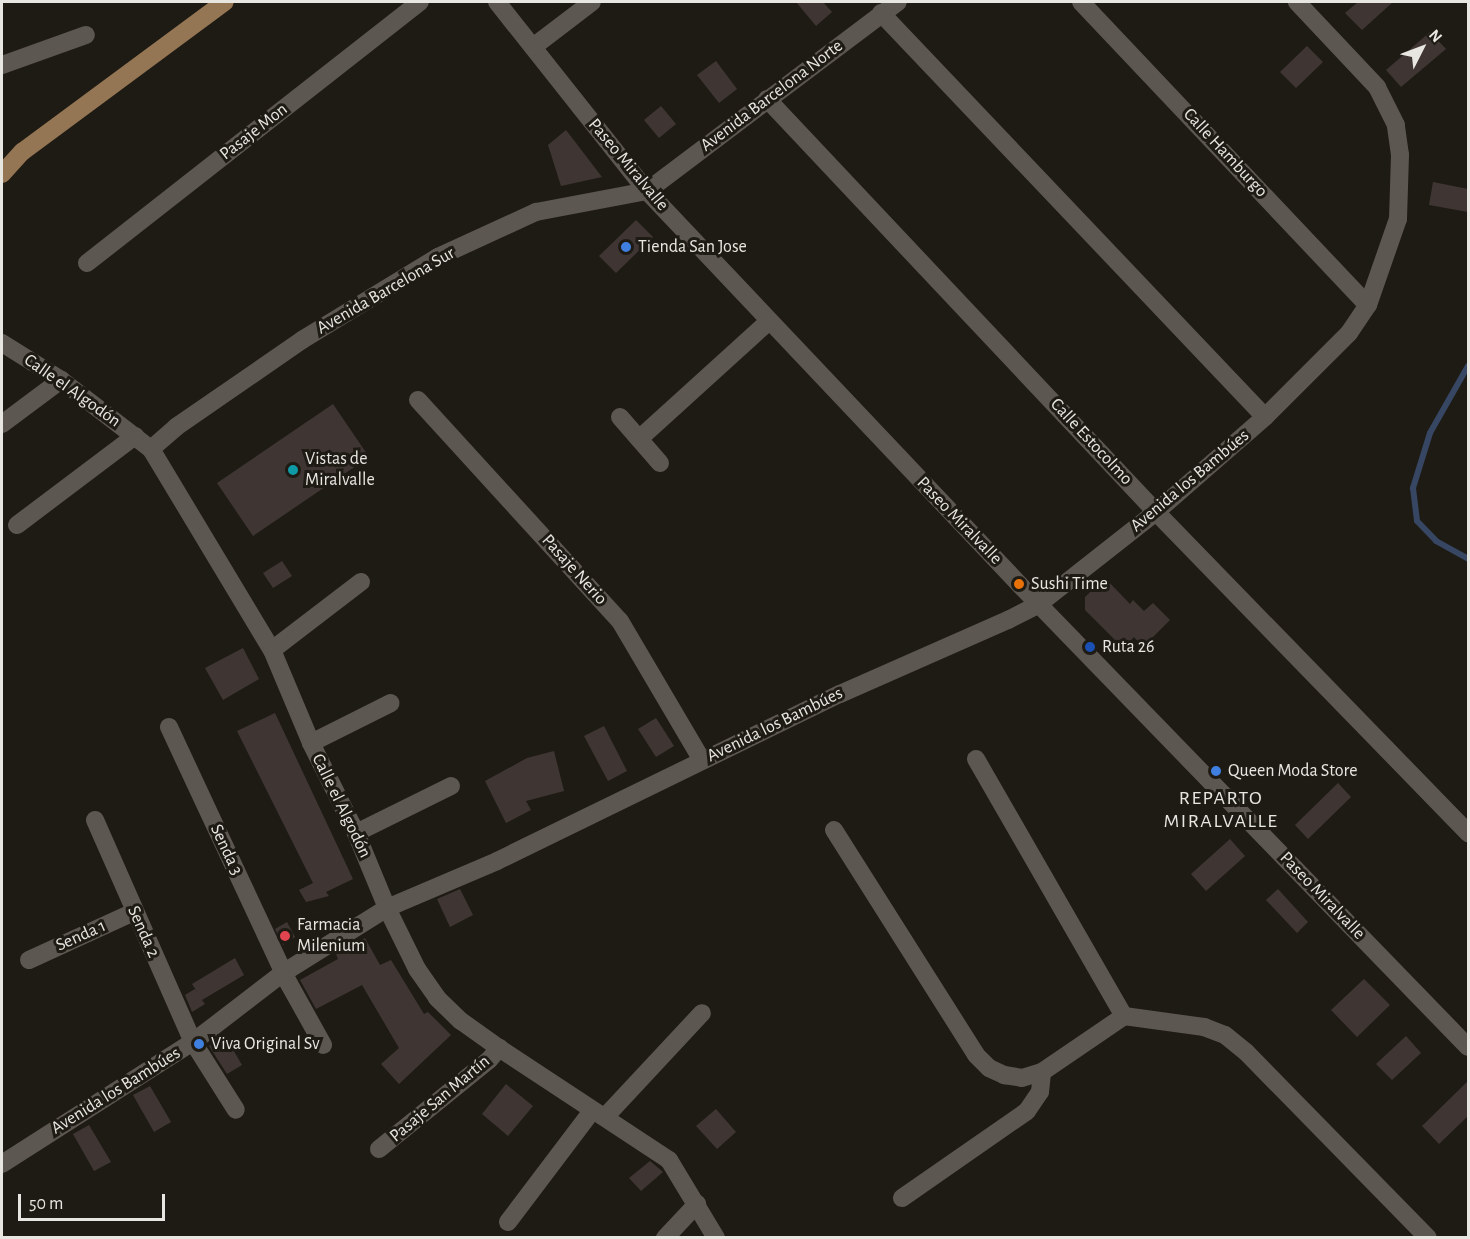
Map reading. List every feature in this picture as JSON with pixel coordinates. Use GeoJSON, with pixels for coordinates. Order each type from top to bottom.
{"type":"FeatureCollection","features":[{"type":"Feature","properties":{"kind":"main road"},"geometry":{"type":"LineString","coordinates":[[2,163],[22,152],[225,2]]}},
{"type":"Feature","properties":{"kind":"main road"},"geometry":{"type":"LineString","coordinates":[[2,174],[22,152]]}},
{"type":"Feature","properties":{"kind":"street","name":"Pasaje Mon"},"geometry":{"type":"LineString","coordinates":[[87,263],[420,2]]}},
{"type":"Feature","properties":{"kind":"street","name":"Paseo Miralvalle"},"geometry":{"type":"LineString","coordinates":[[497,2],[647,191],[1039,604],[1468,1047]]}},
{"type":"Feature","properties":{"kind":"street"},"geometry":{"type":"LineString","coordinates":[[533,47],[592,2]]}},
{"type":"Feature","properties":{"kind":"street","name":"Avenida Barcelona Norte"},"geometry":{"type":"LineString","coordinates":[[647,191],[898,2]]}},
{"type":"Feature","properties":{"kind":"street","name":"Calle Hamburgo"},"geometry":{"type":"LineString","coordinates":[[1081,2],[1368,305]]}},
{"type":"Feature","properties":{"kind":"street","name":"Avenida los Bambúes"},"geometry":{"type":"LineString","coordinates":[[2,1164],[193,1042],[284,973],[387,908],[497,861],[840,694],[1008,620],[1039,604],[1156,512],[1265,417],[1349,333],[1368,305],[1398,219],[1400,155],[1396,125],[1377,87],[1297,2]]}},
{"type":"Feature","properties":{"kind":"street"},"geometry":{"type":"LineString","coordinates":[[881,14],[1265,417]]}},
{"type":"Feature","properties":{"kind":"street"},"geometry":{"type":"LineString","coordinates":[[2,65],[86,35]]}},
{"type":"Feature","properties":{"kind":"street","name":"Calle Estocolmo"},"geometry":{"type":"LineString","coordinates":[[767,99],[1156,512],[1468,833]]}},
{"type":"Feature","properties":{"kind":"street","name":"Avenida Barcelona Sur"},"geometry":{"type":"LineString","coordinates":[[151,449],[176,428],[302,340],[438,257],[536,212],[647,191]]}},
{"type":"Feature","properties":{"kind":"street"},"geometry":{"type":"LineString","coordinates":[[639,439],[769,321]]}},
{"type":"Feature","properties":{"kind":"street","name":"Calle el Algodón"},"geometry":{"type":"LineString","coordinates":[[2,343],[61,380],[151,449],[272,650],[311,743],[356,833],[387,908],[417,969],[437,998],[461,1021],[499,1048],[669,1160],[716,1238]]}},
{"type":"Feature","properties":{"kind":"street"},"geometry":{"type":"LineString","coordinates":[[2,424],[61,380]]}},
{"type":"Feature","properties":{"kind":"street","name":"Pasaje Nerio"},"geometry":{"type":"LineString","coordinates":[[418,400],[620,621],[702,760]]}},
{"type":"Feature","properties":{"kind":"street"},"geometry":{"type":"LineString","coordinates":[[620,417],[660,463]]}},
{"type":"Feature","properties":{"kind":"street"},"geometry":{"type":"LineString","coordinates":[[17,525],[135,436]]}},
{"type":"Feature","properties":{"kind":"street"},"geometry":{"type":"LineString","coordinates":[[272,650],[361,582]]}},
{"type":"Feature","properties":{"kind":"street"},"geometry":{"type":"LineString","coordinates":[[311,743],[391,703]]}},
{"type":"Feature","properties":{"kind":"street","name":"Senda 3"},"geometry":{"type":"LineString","coordinates":[[169,727],[284,973],[323,1045]]}},
{"type":"Feature","properties":{"kind":"street"},"geometry":{"type":"LineString","coordinates":[[976,759],[1124,1016]]}},
{"type":"Feature","properties":{"kind":"street"},"geometry":{"type":"LineString","coordinates":[[356,833],[451,786]]}},
{"type":"Feature","properties":{"kind":"street","name":"Senda 2"},"geometry":{"type":"LineString","coordinates":[[95,820],[193,1042],[236,1110]]}},
{"type":"Feature","properties":{"kind":"street"},"geometry":{"type":"LineString","coordinates":[[834,830],[976,1055],[989,1068],[1004,1076],[1022,1078],[1042,1072],[1124,1016],[1204,1027],[1225,1035],[1246,1052],[1428,1238]]}},
{"type":"Feature","properties":{"kind":"street","name":"Senda 1"},"geometry":{"type":"LineString","coordinates":[[29,960],[134,912]]}},
{"type":"Feature","properties":{"kind":"street"},"geometry":{"type":"LineString","coordinates":[[508,1222],[599,1114],[702,1013]]}},
{"type":"Feature","properties":{"kind":"street","name":"Pasaje San Martín"},"geometry":{"type":"LineString","coordinates":[[379,1149],[489,1060],[499,1048]]}},
{"type":"Feature","properties":{"kind":"street"},"geometry":{"type":"LineString","coordinates":[[902,1198],[1028,1111],[1040,1092],[1042,1072]]}},
{"type":"Feature","properties":{"kind":"street"},"geometry":{"type":"LineString","coordinates":[[665,1238],[697,1204]]}},
{"type":"Feature","properties":{"kind":"building"},"geometry":{"type":"Polygon","coordinates":[[[796,2],[823,2],[832,12],[816,26],[796,2]]]}},
{"type":"Feature","properties":{"kind":"building"},"geometry":{"type":"Polygon","coordinates":[[[1358,2],[1393,2],[1362,30],[1345,13],[1358,2]]]}},
{"type":"Feature","properties":{"kind":"building"},"geometry":{"type":"Polygon","coordinates":[[[1430,32],[1446,49],[1401,87],[1386,70],[1430,32]]]}},
{"type":"Feature","properties":{"kind":"building"},"geometry":{"type":"Polygon","coordinates":[[[1307,46],[1323,62],[1296,88],[1280,72],[1307,46]]]}},
{"type":"Feature","properties":{"kind":"building"},"geometry":{"type":"Polygon","coordinates":[[[716,61],[737,89],[719,103],[697,75],[716,61]]]}},
{"type":"Feature","properties":{"kind":"building"},"geometry":{"type":"Polygon","coordinates":[[[661,106],[676,124],[659,138],[644,120],[661,106]]]}},
{"type":"Feature","properties":{"kind":"building"},"geometry":{"type":"Polygon","coordinates":[[[566,130],[602,177],[561,186],[548,145],[566,130]]]}},
{"type":"Feature","properties":{"kind":"building"},"geometry":{"type":"Polygon","coordinates":[[[1433,182],[1468,189],[1468,212],[1429,205],[1433,182]]]}},
{"type":"Feature","properties":{"kind":"building","name":"Tienda San Jose"},"geometry":{"type":"Polygon","coordinates":[[[636,220],[653,237],[616,273],[599,256],[636,220]]]}},
{"type":"Feature","properties":{"kind":"building","name":"Vistas de Miralvalle"},"geometry":{"type":"Polygon","coordinates":[[[333,404],[369,457],[253,536],[217,483],[333,404]]]}},
{"type":"Feature","properties":{"kind":"building"},"geometry":{"type":"Polygon","coordinates":[[[282,561],[292,576],[273,588],[263,573],[282,561]]]}},
{"type":"Feature","properties":{"kind":"building"},"geometry":{"type":"Polygon","coordinates":[[[1105,578],[1130,604],[1133,600],[1144,611],[1153,603],[1170,620],[1143,647],[1134,637],[1123,648],[1085,610],[1085,597],[1105,578]]]}},
{"type":"Feature","properties":{"kind":"building"},"geometry":{"type":"Polygon","coordinates":[[[243,648],[259,679],[223,700],[205,668],[243,648]]]}},
{"type":"Feature","properties":{"kind":"building"},"geometry":{"type":"Polygon","coordinates":[[[275,713],[353,879],[326,892],[329,896],[306,902],[299,890],[313,883],[237,731],[275,713]]]}},
{"type":"Feature","properties":{"kind":"building"},"geometry":{"type":"Polygon","coordinates":[[[656,718],[674,746],[656,757],[638,729],[656,718]]]}},
{"type":"Feature","properties":{"kind":"building"},"geometry":{"type":"Polygon","coordinates":[[[604,726],[627,771],[608,781],[584,736],[604,726]]]}},
{"type":"Feature","properties":{"kind":"building"},"geometry":{"type":"Polygon","coordinates":[[[554,751],[564,791],[526,801],[531,810],[506,823],[485,781],[527,758],[554,751]]]}},
{"type":"Feature","properties":{"kind":"building"},"geometry":{"type":"Polygon","coordinates":[[[1338,783],[1351,797],[1308,839],[1295,825],[1338,783]]]}},
{"type":"Feature","properties":{"kind":"building"},"geometry":{"type":"Polygon","coordinates":[[[1230,839],[1245,856],[1206,891],[1191,874],[1230,839]]]}},
{"type":"Feature","properties":{"kind":"building"},"geometry":{"type":"Polygon","coordinates":[[[460,889],[473,915],[450,927],[437,899],[460,889]]]}},
{"type":"Feature","properties":{"kind":"building"},"geometry":{"type":"Polygon","coordinates":[[[1278,889],[1308,922],[1297,933],[1266,900],[1278,889]]]}},
{"type":"Feature","properties":{"kind":"building"},"geometry":{"type":"Polygon","coordinates":[[[287,922],[295,937],[283,945],[275,929],[287,922]]]}},
{"type":"Feature","properties":{"kind":"building"},"geometry":{"type":"Polygon","coordinates":[[[365,938],[380,965],[391,960],[424,1014],[428,1012],[451,1035],[399,1084],[381,1064],[399,1048],[362,985],[316,1009],[300,980],[338,959],[336,954],[365,938]]]}},
{"type":"Feature","properties":{"kind":"building"},"geometry":{"type":"Polygon","coordinates":[[[235,958],[244,975],[202,1000],[205,1004],[192,1012],[185,995],[195,989],[198,993],[192,984],[235,958]]]}},
{"type":"Feature","properties":{"kind":"building"},"geometry":{"type":"Polygon","coordinates":[[[1364,979],[1390,1005],[1357,1037],[1331,1010],[1364,979]]]}},
{"type":"Feature","properties":{"kind":"building"},"geometry":{"type":"Polygon","coordinates":[[[225,1036],[242,1065],[227,1074],[209,1046],[225,1036]]]}},
{"type":"Feature","properties":{"kind":"building"},"geometry":{"type":"Polygon","coordinates":[[[1406,1036],[1421,1053],[1392,1080],[1376,1064],[1406,1036]]]}},
{"type":"Feature","properties":{"kind":"building"},"geometry":{"type":"Polygon","coordinates":[[[1468,1081],[1468,1116],[1439,1144],[1422,1126],[1468,1081]]]}},
{"type":"Feature","properties":{"kind":"building"},"geometry":{"type":"Polygon","coordinates":[[[506,1084],[533,1106],[508,1136],[482,1114],[506,1084]]]}},
{"type":"Feature","properties":{"kind":"building"},"geometry":{"type":"Polygon","coordinates":[[[150,1086],[171,1122],[154,1132],[133,1095],[150,1086]]]}},
{"type":"Feature","properties":{"kind":"building"},"geometry":{"type":"Polygon","coordinates":[[[716,1109],[736,1132],[717,1149],[696,1126],[716,1109]]]}},
{"type":"Feature","properties":{"kind":"building"},"geometry":{"type":"Polygon","coordinates":[[[89,1125],[111,1162],[94,1171],[73,1134],[89,1125]]]}},
{"type":"Feature","properties":{"kind":"building"},"geometry":{"type":"Polygon","coordinates":[[[650,1161],[663,1172],[641,1191],[629,1178],[650,1161]]]}},
{"type":"Feature","properties":{"kind":"waterway"},"geometry":{"type":"LineString","coordinates":[[1468,366],[1430,433],[1413,488],[1417,521],[1436,541],[1468,559]]}},
{"type":"Feature","properties":{"kind":"place","name":"Tienda San Jose"},"geometry":{"type":"Point","coordinates":[626,247]}},
{"type":"Feature","properties":{"kind":"place","name":"Vistas de Miralvalle"},"geometry":{"type":"Point","coordinates":[293,470]}},
{"type":"Feature","properties":{"kind":"place","name":"Sushi Time"},"geometry":{"type":"Point","coordinates":[1019,584]}},
{"type":"Feature","properties":{"kind":"place","name":"Ruta 26"},"geometry":{"type":"Point","coordinates":[1090,647]}},
{"type":"Feature","properties":{"kind":"place","name":"Queen Moda Store"},"geometry":{"type":"Point","coordinates":[1216,771]}},
{"type":"Feature","properties":{"kind":"place","name":"Farmacia Milenium"},"geometry":{"type":"Point","coordinates":[285,936]}},
{"type":"Feature","properties":{"kind":"place","name":"Viva Original Sv"},"geometry":{"type":"Point","coordinates":[199,1044]}},
{"type":"Feature","properties":{"kind":"district","name":"REPARTO MIRALVALLE"},"geometry":{"type":"Point","coordinates":[1221,810]}}]}
